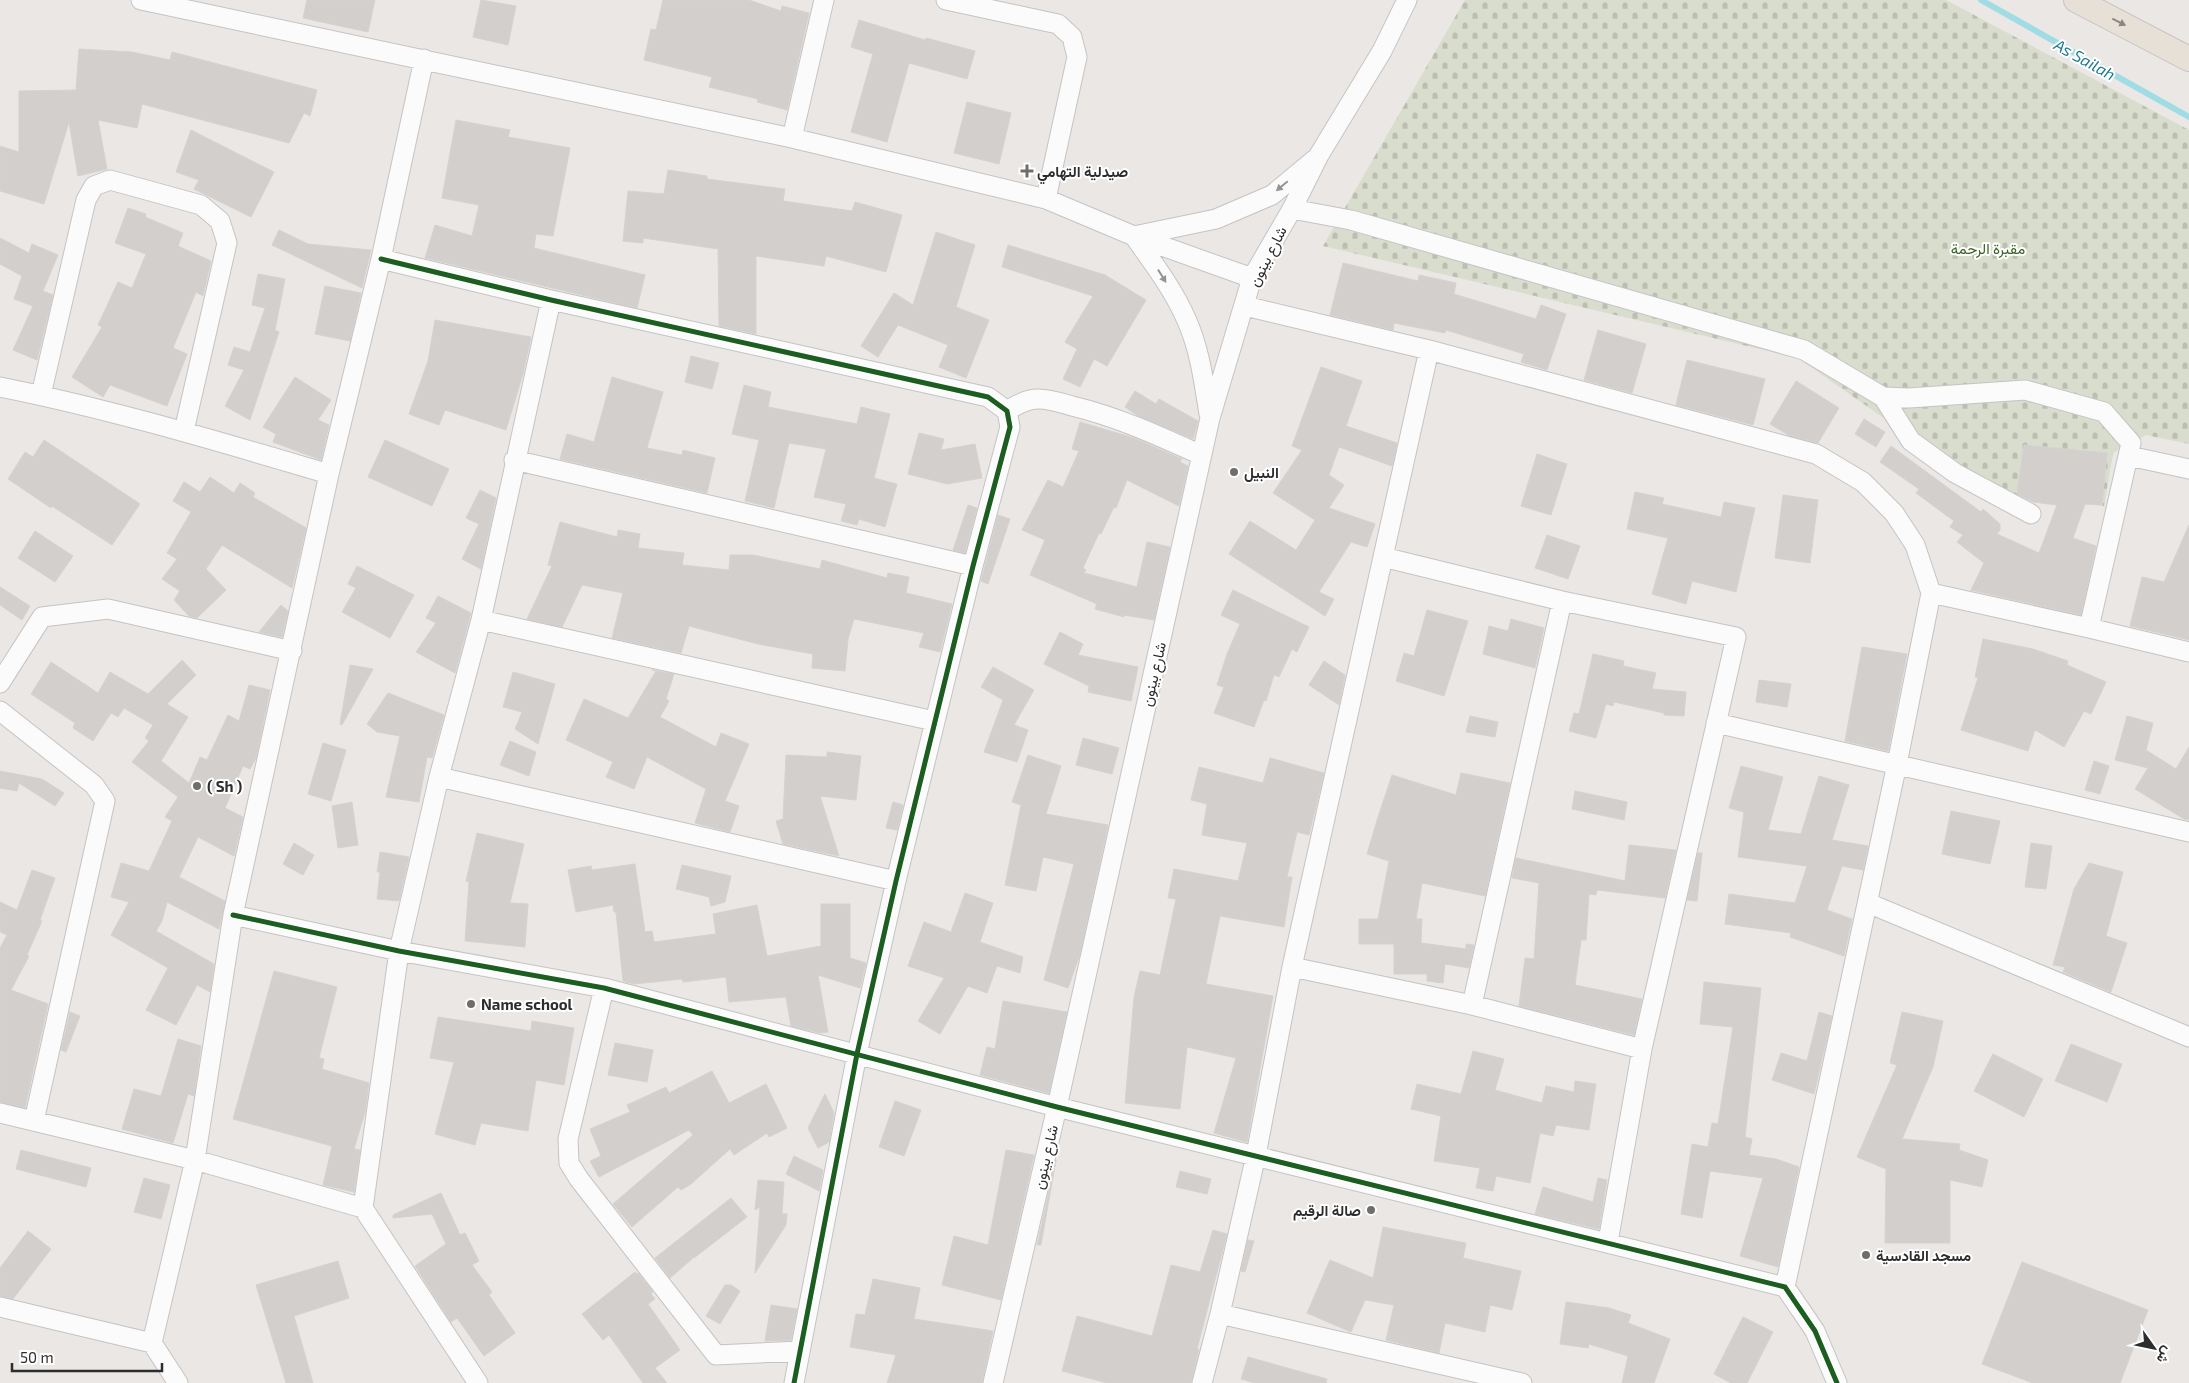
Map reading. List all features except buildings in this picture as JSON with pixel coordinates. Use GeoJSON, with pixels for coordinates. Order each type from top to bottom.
{"type":"FeatureCollection","features":[{"type":"Feature","properties":{"kind":"main road"},"geometry":{"type":"LineString","coordinates":[[2076,0],[2189,59]]}},
{"type":"Feature","properties":{"kind":"street"},"geometry":{"type":"LineString","coordinates":[[141,0],[792,138],[1046,199],[1134,236],[1252,278]]}},
{"type":"Feature","properties":{"kind":"street"},"geometry":{"type":"LineString","coordinates":[[792,138],[824,0]]}},
{"type":"Feature","properties":{"kind":"street"},"geometry":{"type":"LineString","coordinates":[[946,0],[1058,24],[1072,37],[1077,57],[1046,199]]}},
{"type":"Feature","properties":{"kind":"street","name":"شارع بينون"},"geometry":{"type":"LineString","coordinates":[[993,1383],[1057,1107],[1210,418],[1252,278],[1292,209],[1319,155],[1382,51],[1407,0]]}},
{"type":"Feature","properties":{"kind":"street"},"geometry":{"type":"LineString","coordinates":[[152,1342],[195,1160],[233,915],[329,474],[381,259],[424,59]]}},
{"type":"Feature","properties":{"kind":"street"},"geometry":{"type":"LineString","coordinates":[[1134,236],[1216,219],[1272,195],[1319,155]]}},
{"type":"Feature","properties":{"kind":"street"},"geometry":{"type":"LineString","coordinates":[[41,395],[86,200],[94,186],[110,180],[201,205],[220,222],[227,242],[184,431]]}},
{"type":"Feature","properties":{"kind":"street"},"geometry":{"type":"LineString","coordinates":[[1292,209],[1361,223],[1804,350],[1883,397],[1911,441],[1956,473],[2031,514]]}},
{"type":"Feature","properties":{"kind":"street"},"geometry":{"type":"LineString","coordinates":[[1134,236],[1162,276],[1187,321],[1201,365],[1210,418]]}},
{"type":"Feature","properties":{"kind":"street"},"geometry":{"type":"LineString","coordinates":[[381,259],[551,300],[988,397],[1007,411],[1010,427],[934,722],[857,1054],[794,1383]]}},
{"type":"Feature","properties":{"kind":"street"},"geometry":{"type":"LineString","coordinates":[[363,1208],[399,951],[439,777],[481,620],[514,460],[551,300]]}},
{"type":"Feature","properties":{"kind":"street"},"geometry":{"type":"LineString","coordinates":[[1245,306],[1429,350],[1816,454],[1863,482],[1894,513],[1915,545],[1931,593],[1898,764],[1785,1287]]}},
{"type":"Feature","properties":{"kind":"street"},"geometry":{"type":"LineString","coordinates":[[1202,1383],[1220,1314],[1256,1155],[1292,967],[1429,350]]}},
{"type":"Feature","properties":{"kind":"street"},"geometry":{"type":"LineString","coordinates":[[0,387],[41,395],[184,431],[329,474]]}},
{"type":"Feature","properties":{"kind":"street"},"geometry":{"type":"LineString","coordinates":[[1883,397],[1909,398],[2026,390],[2104,412],[2131,444],[2089,628]]}},
{"type":"Feature","properties":{"kind":"street"},"geometry":{"type":"LineString","coordinates":[[1007,411],[1019,403],[1038,399],[1057,402],[1100,413],[1141,427],[1202,455]]}},
{"type":"Feature","properties":{"kind":"street"},"geometry":{"type":"LineString","coordinates":[[2129,456],[2189,470]]}},
{"type":"Feature","properties":{"kind":"street"},"geometry":{"type":"LineString","coordinates":[[514,460],[973,566]]}},
{"type":"Feature","properties":{"kind":"street"},"geometry":{"type":"LineString","coordinates":[[1383,557],[1562,601],[1736,637],[1642,1049],[1608,1242]]}},
{"type":"Feature","properties":{"kind":"street"},"geometry":{"type":"LineString","coordinates":[[1931,593],[2189,652]]}},
{"type":"Feature","properties":{"kind":"street"},"geometry":{"type":"LineString","coordinates":[[1472,1004],[1562,601]]}},
{"type":"Feature","properties":{"kind":"street"},"geometry":{"type":"LineString","coordinates":[[0,683],[42,617],[108,608],[292,651]]}},
{"type":"Feature","properties":{"kind":"street"},"geometry":{"type":"LineString","coordinates":[[481,620],[934,722]]}},
{"type":"Feature","properties":{"kind":"street"},"geometry":{"type":"LineString","coordinates":[[0,711],[94,785],[105,801],[34,1121]]}},
{"type":"Feature","properties":{"kind":"street"},"geometry":{"type":"LineString","coordinates":[[1716,723],[2189,832]]}},
{"type":"Feature","properties":{"kind":"street"},"geometry":{"type":"LineString","coordinates":[[439,777],[896,881]]}},
{"type":"Feature","properties":{"kind":"street"},"geometry":{"type":"LineString","coordinates":[[1868,903],[2189,1037]]}},
{"type":"Feature","properties":{"kind":"street"},"geometry":{"type":"LineString","coordinates":[[233,915],[399,951],[604,988],[1057,1107],[1785,1287],[1815,1331],[1838,1383]]}},
{"type":"Feature","properties":{"kind":"street"},"geometry":{"type":"LineString","coordinates":[[1292,967],[1472,1004],[1642,1049]]}},
{"type":"Feature","properties":{"kind":"street"},"geometry":{"type":"LineString","coordinates":[[604,988],[568,1139],[569,1163],[579,1179],[716,1355],[799,1351]]}},
{"type":"Feature","properties":{"kind":"street"},"geometry":{"type":"LineString","coordinates":[[0,1113],[195,1160],[363,1208],[478,1383]]}},
{"type":"Feature","properties":{"kind":"street"},"geometry":{"type":"LineString","coordinates":[[0,1307],[152,1342],[178,1383]]}},
{"type":"Feature","properties":{"kind":"street"},"geometry":{"type":"LineString","coordinates":[[1220,1314],[1522,1383]]}},
{"type":"Feature","properties":{"kind":"green space","name":"مقبرة الرحمة"},"geometry":{"type":"Polygon","coordinates":[[[1465,0],[1946,0],[2189,130],[2189,444],[2146,435],[2113,453],[2104,506],[2001,494],[1905,433],[1798,358],[1323,246],[1465,0]]]}},
{"type":"Feature","properties":{"kind":"waterway","name":"As Sailah"},"geometry":{"type":"LineString","coordinates":[[1981,0],[2189,117]]}},
{"type":"Feature","properties":{"kind":"cycle path"},"geometry":{"type":"LineString","coordinates":[[381,259],[551,300],[988,397],[1007,411],[1010,427],[973,566],[896,881],[857,1054],[794,1383]]}},
{"type":"Feature","properties":{"kind":"cycle path"},"geometry":{"type":"LineString","coordinates":[[233,915],[399,951],[604,988],[1057,1107],[1785,1287],[1815,1331],[1837,1383]]}},
{"type":"Feature","properties":{"kind":"place","name":"صيدلية التهامي"},"geometry":{"type":"Point","coordinates":[1027,171]}},
{"type":"Feature","properties":{"kind":"place","name":"النبيل"},"geometry":{"type":"Point","coordinates":[1234,472]}},
{"type":"Feature","properties":{"kind":"place","name":"( Sh )"},"geometry":{"type":"Point","coordinates":[197,786]}},
{"type":"Feature","properties":{"kind":"place","name":"Name school"},"geometry":{"type":"Point","coordinates":[471,1004]}},
{"type":"Feature","properties":{"kind":"place","name":"صالة الرقيم"},"geometry":{"type":"Point","coordinates":[1371,1210]}},
{"type":"Feature","properties":{"kind":"place","name":"مسجد القادسية"},"geometry":{"type":"Point","coordinates":[1866,1255]}}]}
